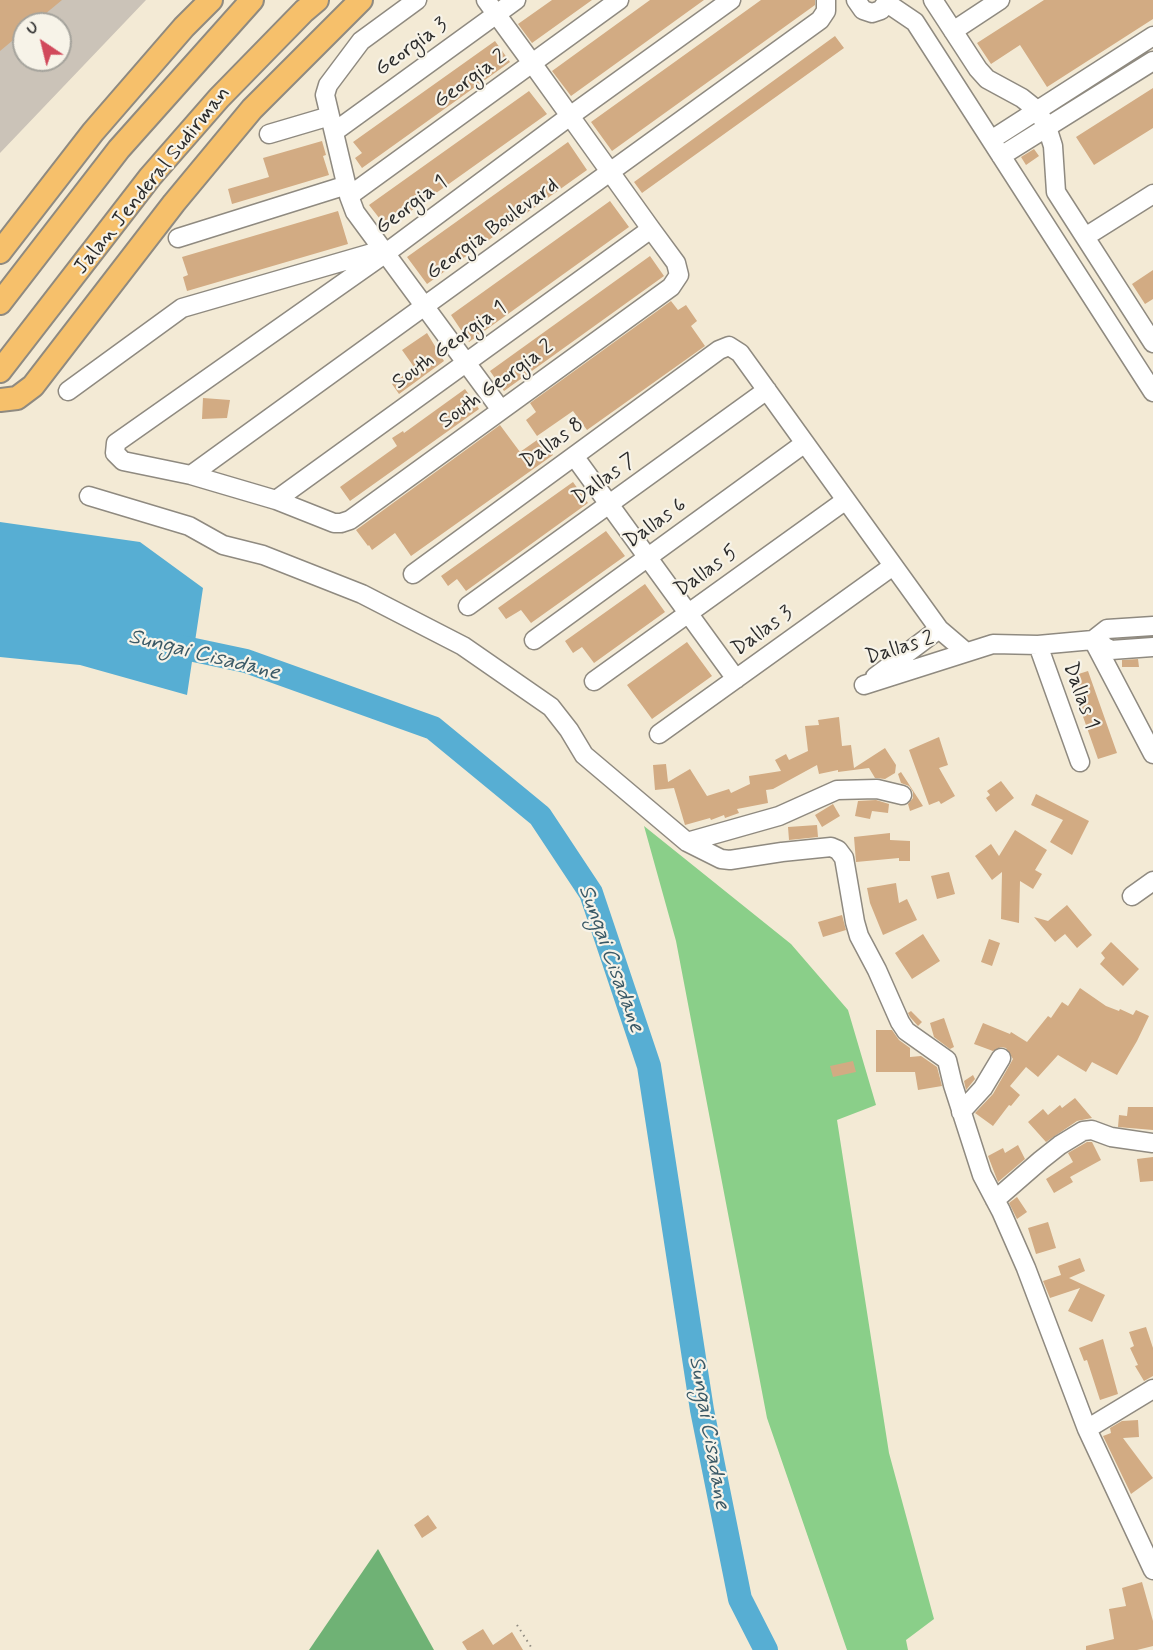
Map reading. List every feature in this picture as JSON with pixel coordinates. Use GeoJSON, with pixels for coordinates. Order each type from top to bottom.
{"type":"FeatureCollection","features":[{"type":"Feature","properties":{"kind":"main road"},"geometry":{"type":"LineString","coordinates":[[0,252],[93,132],[183,27],[212,0]]}},
{"type":"Feature","properties":{"kind":"main road","name":"Jalan Jenderal Sudirman"},"geometry":{"type":"LineString","coordinates":[[0,303],[119,149],[252,0]]}},
{"type":"Feature","properties":{"kind":"main road","name":"Jalan Jenderal Sudirman"},"geometry":{"type":"LineString","coordinates":[[0,371],[150,177],[211,107],[317,0]]}},
{"type":"Feature","properties":{"kind":"main road"},"geometry":{"type":"LineString","coordinates":[[0,400],[17,398],[33,386],[174,203],[252,109],[361,0]]}},
{"type":"Feature","properties":{"kind":"street"},"geometry":{"type":"LineString","coordinates":[[417,0],[361,41],[328,85],[325,95],[355,212],[501,410]]}},
{"type":"Feature","properties":{"kind":"street","name":"Georgia 3"},"geometry":{"type":"LineString","coordinates":[[269,134],[332,124],[491,7],[516,0]]}},
{"type":"Feature","properties":{"kind":"street","name":"Georgia 2"},"geometry":{"type":"LineString","coordinates":[[178,238],[348,190],[619,0]]}},
{"type":"Feature","properties":{"kind":"street","name":"Georgia 1"},"geometry":{"type":"LineString","coordinates":[[191,475],[123,461],[115,453],[116,443],[731,0]]}},
{"type":"Feature","properties":{"kind":"street","name":"Georgia Boulevard"},"geometry":{"type":"LineString","coordinates":[[191,475],[820,20],[826,11],[826,0]]}},
{"type":"Feature","properties":{"kind":"street"},"geometry":{"type":"LineString","coordinates":[[856,0],[863,10],[872,13],[881,10],[888,1],[915,22],[1153,392]]}},
{"type":"Feature","properties":{"kind":"street"},"geometry":{"type":"LineString","coordinates":[[933,0],[987,79],[1022,98],[1037,110],[1047,127],[1053,146],[1056,192],[1085,237],[1147,320],[1153,343]]}},
{"type":"Feature","properties":{"kind":"street"},"geometry":{"type":"LineString","coordinates":[[953,31],[1000,0]]}},
{"type":"Feature","properties":{"kind":"street"},"geometry":{"type":"LineString","coordinates":[[491,7],[651,229]]}},
{"type":"Feature","properties":{"kind":"street"},"geometry":{"type":"LineString","coordinates":[[991,140],[1153,36]]}},
{"type":"Feature","properties":{"kind":"street"},"geometry":{"type":"LineString","coordinates":[[1001,156],[1153,61]]}},
{"type":"Feature","properties":{"kind":"street"},"geometry":{"type":"LineString","coordinates":[[1085,237],[1153,194]]}},
{"type":"Feature","properties":{"kind":"street","name":"South Georgia 2"},"geometry":{"type":"LineString","coordinates":[[276,500],[334,523],[350,520],[671,287],[679,275],[676,263],[651,229]]}},
{"type":"Feature","properties":{"kind":"street","name":"South Georgia 1"},"geometry":{"type":"LineString","coordinates":[[276,500],[651,229]]}},
{"type":"Feature","properties":{"kind":"street","name":"Georgia 1"},"geometry":{"type":"LineString","coordinates":[[68,391],[182,308],[385,251]]}},
{"type":"Feature","properties":{"kind":"street","name":"Dallas 8"},"geometry":{"type":"LineString","coordinates":[[413,574],[719,350],[729,346],[740,352],[767,390]]}},
{"type":"Feature","properties":{"kind":"street"},"geometry":{"type":"LineString","coordinates":[[767,390],[939,629],[966,652],[993,644],[1038,645],[1093,640],[1107,629],[1153,626]]}},
{"type":"Feature","properties":{"kind":"street","name":"Dallas 7"},"geometry":{"type":"LineString","coordinates":[[468,606],[767,390]]}},
{"type":"Feature","properties":{"kind":"street","name":"Dallas 6"},"geometry":{"type":"LineString","coordinates":[[534,640],[805,443]]}},
{"type":"Feature","properties":{"kind":"street"},"geometry":{"type":"LineString","coordinates":[[574,456],[736,679]]}},
{"type":"Feature","properties":{"kind":"street"},"geometry":{"type":"LineString","coordinates":[[191,475],[276,500]]}},
{"type":"Feature","properties":{"kind":"street"},"geometry":{"type":"LineString","coordinates":[[89,496],[189,526],[223,545],[263,555],[351,590],[463,646],[551,707],[569,730],[584,755],[687,842],[724,860],[831,847],[838,850],[844,858],[859,936],[902,1025],[947,1060],[952,1085],[979,1167],[1026,1268],[1087,1429],[1153,1570]]}},
{"type":"Feature","properties":{"kind":"street","name":"Dallas 5"},"geometry":{"type":"LineString","coordinates":[[594,681],[846,500]]}},
{"type":"Feature","properties":{"kind":"street","name":"Dallas 3"},"geometry":{"type":"LineString","coordinates":[[659,734],[893,566]]}},
{"type":"Feature","properties":{"kind":"street","name":"Dallas 2"},"geometry":{"type":"LineString","coordinates":[[939,629],[864,685],[966,652]]}},
{"type":"Feature","properties":{"kind":"street"},"geometry":{"type":"LineString","coordinates":[[1093,640],[1111,650],[1153,647]]}},
{"type":"Feature","properties":{"kind":"street"},"geometry":{"type":"LineString","coordinates":[[1093,640],[1153,754]]}},
{"type":"Feature","properties":{"kind":"street","name":"Dallas 1"},"geometry":{"type":"LineString","coordinates":[[1038,645],[1080,762]]}},
{"type":"Feature","properties":{"kind":"street"},"geometry":{"type":"LineString","coordinates":[[687,842],[779,816],[837,790],[877,789],[902,795]]}},
{"type":"Feature","properties":{"kind":"street"},"geometry":{"type":"LineString","coordinates":[[1132,896],[1153,881]]}},
{"type":"Feature","properties":{"kind":"street"},"geometry":{"type":"LineString","coordinates":[[961,1112],[983,1089],[1001,1058]]}},
{"type":"Feature","properties":{"kind":"street"},"geometry":{"type":"LineString","coordinates":[[995,1200],[1060,1145],[1083,1131],[1092,1130],[1111,1137],[1153,1143]]}},
{"type":"Feature","properties":{"kind":"street"},"geometry":{"type":"LineString","coordinates":[[1087,1429],[1153,1389]]}},
{"type":"Feature","properties":{"kind":"path"},"geometry":{"type":"LineString","coordinates":[[518,1625],[533,1650]]}},
{"type":"Feature","properties":{"kind":"shaded area"},"geometry":{"type":"Polygon","coordinates":[[[0,0],[146,0],[0,153],[0,0]]]}},
{"type":"Feature","properties":{"kind":"green space"},"geometry":{"type":"Polygon","coordinates":[[[644,826],[791,944],[848,1010],[876,1105],[837,1120],[889,1453],[934,1619],[906,1640],[908,1650],[847,1650],[767,1418],[676,941],[644,826]]]}},
{"type":"Feature","properties":{"kind":"green space"},"geometry":{"type":"Polygon","coordinates":[[[378,1549],[434,1650],[309,1650],[378,1549]]]}},
{"type":"Feature","properties":{"kind":"water"},"geometry":{"type":"Polygon","coordinates":[[[0,522],[140,542],[203,588],[187,695],[80,665],[0,657],[0,522]]]}},
{"type":"Feature","properties":{"kind":"building"},"geometry":{"type":"Polygon","coordinates":[[[0,0],[62,0],[48,12],[12,12],[12,41],[0,51],[0,0]]]}},
{"type":"Feature","properties":{"kind":"building"},"geometry":{"type":"Polygon","coordinates":[[[552,0],[592,0],[532,43],[518,24],[552,0]]]}},
{"type":"Feature","properties":{"kind":"building"},"geometry":{"type":"Polygon","coordinates":[[[650,0],[704,0],[571,96],[552,71],[650,0]]]}},
{"type":"Feature","properties":{"kind":"building"},"geometry":{"type":"Polygon","coordinates":[[[761,0],[815,0],[815,5],[612,151],[591,122],[761,0]]]}},
{"type":"Feature","properties":{"kind":"building"},"geometry":{"type":"Polygon","coordinates":[[[1044,0],[1153,0],[1153,19],[1047,87],[1020,45],[991,64],[977,43],[1044,0]]]}},
{"type":"Feature","properties":{"kind":"building"},"geometry":{"type":"Polygon","coordinates":[[[835,36],[844,48],[642,193],[634,182],[835,36]]]}},
{"type":"Feature","properties":{"kind":"building"},"geometry":{"type":"Polygon","coordinates":[[[495,41],[510,62],[362,168],[355,158],[362,153],[353,142],[495,41]]]}},
{"type":"Feature","properties":{"kind":"building"},"geometry":{"type":"Polygon","coordinates":[[[1153,88],[1153,128],[1094,165],[1076,137],[1153,88]]]}},
{"type":"Feature","properties":{"kind":"building"},"geometry":{"type":"Polygon","coordinates":[[[529,91],[547,114],[387,228],[369,205],[529,91]]]}},
{"type":"Feature","properties":{"kind":"building"},"geometry":{"type":"Polygon","coordinates":[[[322,141],[326,155],[323,156],[329,175],[232,204],[228,189],[269,177],[263,158],[322,141]]]}},
{"type":"Feature","properties":{"kind":"building"},"geometry":{"type":"Polygon","coordinates":[[[568,142],[587,170],[427,284],[407,257],[568,142]]]}},
{"type":"Feature","properties":{"kind":"building"},"geometry":{"type":"Polygon","coordinates":[[[1034,149],[1039,156],[1026,165],[1021,157],[1034,149]]]}},
{"type":"Feature","properties":{"kind":"building"},"geometry":{"type":"Polygon","coordinates":[[[610,201],[629,227],[469,342],[451,315],[610,201]]]}},
{"type":"Feature","properties":{"kind":"building"},"geometry":{"type":"Polygon","coordinates":[[[338,211],[348,244],[187,291],[183,277],[188,275],[182,257],[338,211]]]}},
{"type":"Feature","properties":{"kind":"building"},"geometry":{"type":"Polygon","coordinates":[[[650,256],[664,276],[504,391],[490,371],[650,256]]]}},
{"type":"Feature","properties":{"kind":"building"},"geometry":{"type":"Polygon","coordinates":[[[1153,270],[1153,299],[1145,304],[1132,284],[1153,270]]]}},
{"type":"Feature","properties":{"kind":"building"},"geometry":{"type":"Polygon","coordinates":[[[671,301],[678,310],[686,305],[697,321],[691,326],[705,346],[587,430],[573,411],[537,436],[526,420],[536,412],[530,403],[671,301]]]}},
{"type":"Feature","properties":{"kind":"building"},"geometry":{"type":"Polygon","coordinates":[[[427,333],[444,361],[399,394],[392,384],[414,367],[402,350],[427,333]]]}},
{"type":"Feature","properties":{"kind":"building"},"geometry":{"type":"Polygon","coordinates":[[[465,389],[479,409],[350,501],[340,487],[397,446],[392,438],[403,431],[404,433],[465,389]]]}},
{"type":"Feature","properties":{"kind":"building"},"geometry":{"type":"Polygon","coordinates":[[[203,398],[230,400],[227,418],[202,419],[203,398]]]}},
{"type":"Feature","properties":{"kind":"building"},"geometry":{"type":"Polygon","coordinates":[[[500,425],[520,452],[540,438],[553,455],[411,556],[395,533],[372,550],[368,546],[356,530],[500,425]]]}},
{"type":"Feature","properties":{"kind":"building"},"geometry":{"type":"Polygon","coordinates":[[[573,482],[588,503],[466,591],[457,579],[448,586],[441,576],[573,482]]]}},
{"type":"Feature","properties":{"kind":"building"},"geometry":{"type":"Polygon","coordinates":[[[606,531],[625,556],[531,623],[521,610],[506,619],[498,608],[606,531]]]}},
{"type":"Feature","properties":{"kind":"building"},"geometry":{"type":"Polygon","coordinates":[[[645,584],[665,612],[594,663],[582,647],[573,653],[565,641],[645,584]]]}},
{"type":"Feature","properties":{"kind":"building"},"geometry":{"type":"Polygon","coordinates":[[[687,642],[712,676],[652,719],[627,685],[687,642]]]}},
{"type":"Feature","properties":{"kind":"building"},"geometry":{"type":"Polygon","coordinates":[[[1138,659],[1139,667],[1122,667],[1122,660],[1138,659]]]}},
{"type":"Feature","properties":{"kind":"building"},"geometry":{"type":"Polygon","coordinates":[[[1088,671],[1117,753],[1098,759],[1069,677],[1088,671]]]}},
{"type":"Feature","properties":{"kind":"building"},"geometry":{"type":"Polygon","coordinates":[[[839,717],[842,746],[851,745],[854,768],[885,748],[896,765],[895,773],[885,779],[875,778],[869,768],[819,774],[817,765],[773,789],[766,790],[768,803],[737,809],[739,813],[725,818],[724,815],[685,825],[674,788],[655,790],[653,765],[666,764],[668,782],[690,769],[707,796],[729,789],[731,793],[750,784],[749,776],[781,771],[775,760],[786,754],[789,760],[808,751],[805,726],[819,725],[818,720],[839,717]]]}},
{"type":"Feature","properties":{"kind":"building"},"geometry":{"type":"Polygon","coordinates":[[[939,737],[948,765],[939,768],[955,796],[941,804],[939,801],[929,805],[909,750],[939,737]]]}},
{"type":"Feature","properties":{"kind":"building"},"geometry":{"type":"Polygon","coordinates":[[[901,772],[923,806],[910,811],[908,804],[913,798],[913,792],[909,786],[901,783],[898,774],[901,772]]]}},
{"type":"Feature","properties":{"kind":"building"},"geometry":{"type":"Polygon","coordinates":[[[1001,781],[1014,798],[996,812],[986,798],[990,795],[987,791],[1001,781]]]}},
{"type":"Feature","properties":{"kind":"building"},"geometry":{"type":"Polygon","coordinates":[[[1036,794],[1089,821],[1072,855],[1050,842],[1063,820],[1031,805],[1036,794]]]}},
{"type":"Feature","properties":{"kind":"building"},"geometry":{"type":"Polygon","coordinates":[[[876,800],[889,804],[888,813],[872,811],[870,819],[855,816],[858,801],[876,800]]]}},
{"type":"Feature","properties":{"kind":"building"},"geometry":{"type":"Polygon","coordinates":[[[833,804],[840,816],[822,827],[815,815],[833,804]]]}},
{"type":"Feature","properties":{"kind":"building"},"geometry":{"type":"Polygon","coordinates":[[[817,825],[818,837],[789,840],[788,827],[817,825]]]}},
{"type":"Feature","properties":{"kind":"building"},"geometry":{"type":"Polygon","coordinates":[[[1015,830],[1047,850],[1035,870],[1042,874],[1033,889],[1020,881],[1019,923],[1001,919],[1002,872],[992,880],[975,856],[991,844],[999,856],[1015,830]]]}},
{"type":"Feature","properties":{"kind":"building"},"geometry":{"type":"Polygon","coordinates":[[[890,833],[890,840],[910,841],[910,861],[899,861],[899,858],[856,862],[854,837],[890,833]]]}},
{"type":"Feature","properties":{"kind":"building"},"geometry":{"type":"Polygon","coordinates":[[[949,872],[955,894],[937,899],[931,876],[949,872]]]}},
{"type":"Feature","properties":{"kind":"building"},"geometry":{"type":"Polygon","coordinates":[[[896,883],[899,903],[907,899],[917,920],[883,935],[870,903],[867,888],[896,883]]]}},
{"type":"Feature","properties":{"kind":"building"},"geometry":{"type":"Polygon","coordinates":[[[1067,905],[1092,935],[1077,948],[1065,934],[1055,942],[1034,917],[1048,921],[1067,905]]]}},
{"type":"Feature","properties":{"kind":"building"},"geometry":{"type":"Polygon","coordinates":[[[842,915],[846,930],[823,937],[818,922],[842,915]]]}},
{"type":"Feature","properties":{"kind":"building"},"geometry":{"type":"Polygon","coordinates":[[[923,934],[940,961],[912,979],[895,953],[923,934]]]}},
{"type":"Feature","properties":{"kind":"building"},"geometry":{"type":"Polygon","coordinates":[[[989,939],[1000,943],[992,966],[981,962],[989,939]]]}},
{"type":"Feature","properties":{"kind":"building"},"geometry":{"type":"Polygon","coordinates":[[[1111,942],[1139,969],[1123,986],[1100,964],[1105,958],[1101,953],[1111,942]]]}},
{"type":"Feature","properties":{"kind":"building"},"geometry":{"type":"Polygon","coordinates":[[[1080,988],[1106,1006],[1133,1015],[1136,1010],[1149,1016],[1117,1075],[1092,1062],[1086,1072],[1058,1055],[1038,1077],[1026,1067],[1010,1086],[1020,1095],[993,1126],[975,1113],[993,1094],[1013,1059],[1006,1048],[1001,1047],[993,1051],[974,1044],[983,1023],[1010,1034],[1011,1032],[1027,1042],[1048,1016],[1051,1018],[1062,1002],[1068,1006],[1080,988]]]}},
{"type":"Feature","properties":{"kind":"building"},"geometry":{"type":"Polygon","coordinates":[[[911,1011],[922,1022],[918,1026],[908,1013],[911,1011]]]}},
{"type":"Feature","properties":{"kind":"building"},"geometry":{"type":"Polygon","coordinates":[[[944,1018],[954,1047],[950,1049],[934,1037],[930,1023],[944,1018]]]}},
{"type":"Feature","properties":{"kind":"building"},"geometry":{"type":"Polygon","coordinates":[[[876,1030],[892,1030],[899,1040],[910,1048],[910,1057],[921,1056],[937,1067],[942,1086],[918,1090],[915,1072],[876,1072],[876,1030]]]}},
{"type":"Feature","properties":{"kind":"building"},"geometry":{"type":"Polygon","coordinates":[[[853,1061],[856,1072],[833,1077],[830,1066],[853,1061]]]}},
{"type":"Feature","properties":{"kind":"building"},"geometry":{"type":"Polygon","coordinates":[[[973,1075],[975,1079],[966,1090],[964,1081],[973,1075]]]}},
{"type":"Feature","properties":{"kind":"building"},"geometry":{"type":"Polygon","coordinates":[[[1075,1098],[1092,1118],[1077,1121],[1046,1142],[1028,1122],[1043,1109],[1048,1115],[1060,1105],[1062,1108],[1075,1098]]]}},
{"type":"Feature","properties":{"kind":"building"},"geometry":{"type":"Polygon","coordinates":[[[1128,1107],[1153,1107],[1153,1130],[1118,1127],[1119,1115],[1127,1116],[1128,1107]]]}},
{"type":"Feature","properties":{"kind":"building"},"geometry":{"type":"Polygon","coordinates":[[[1087,1142],[1092,1142],[1101,1160],[1070,1177],[1073,1182],[1054,1193],[1046,1179],[1073,1162],[1068,1153],[1087,1142]]]}},
{"type":"Feature","properties":{"kind":"building"},"geometry":{"type":"Polygon","coordinates":[[[1018,1145],[1025,1159],[998,1182],[988,1156],[1003,1148],[1005,1153],[1018,1145]]]}},
{"type":"Feature","properties":{"kind":"building"},"geometry":{"type":"Polygon","coordinates":[[[1153,1157],[1153,1181],[1140,1182],[1137,1159],[1153,1157]]]}},
{"type":"Feature","properties":{"kind":"building"},"geometry":{"type":"Polygon","coordinates":[[[1017,1197],[1027,1212],[1017,1219],[1009,1203],[1017,1197]]]}},
{"type":"Feature","properties":{"kind":"building"},"geometry":{"type":"Polygon","coordinates":[[[1048,1222],[1056,1248],[1036,1254],[1028,1228],[1048,1222]]]}},
{"type":"Feature","properties":{"kind":"building"},"geometry":{"type":"Polygon","coordinates":[[[1080,1258],[1085,1271],[1069,1278],[1105,1295],[1092,1322],[1068,1311],[1080,1288],[1050,1298],[1043,1281],[1061,1275],[1058,1266],[1080,1258]]]}},
{"type":"Feature","properties":{"kind":"building"},"geometry":{"type":"Polygon","coordinates":[[[1146,1327],[1153,1348],[1153,1376],[1144,1381],[1135,1366],[1138,1365],[1130,1348],[1134,1346],[1129,1332],[1146,1327]]]}},
{"type":"Feature","properties":{"kind":"building"},"geometry":{"type":"Polygon","coordinates":[[[1103,1339],[1118,1394],[1100,1400],[1087,1360],[1084,1361],[1079,1348],[1103,1339]]]}},
{"type":"Feature","properties":{"kind":"building"},"geometry":{"type":"Polygon","coordinates":[[[1138,1420],[1139,1437],[1123,1438],[1153,1478],[1131,1494],[1103,1436],[1111,1433],[1110,1428],[1122,1421],[1138,1420]]]}},
{"type":"Feature","properties":{"kind":"building"},"geometry":{"type":"Polygon","coordinates":[[[428,1515],[437,1528],[422,1538],[414,1525],[428,1515]]]}},
{"type":"Feature","properties":{"kind":"building"},"geometry":{"type":"Polygon","coordinates":[[[1142,1582],[1153,1621],[1153,1646],[1137,1650],[1086,1650],[1086,1646],[1114,1639],[1109,1609],[1126,1606],[1122,1588],[1142,1582]]]}},
{"type":"Feature","properties":{"kind":"building"},"geometry":{"type":"Polygon","coordinates":[[[483,1629],[493,1645],[512,1632],[523,1650],[467,1650],[462,1642],[483,1629]]]}},
{"type":"Feature","properties":{"kind":"waterway","name":"Sungai Cisadane"},"geometry":{"type":"LineString","coordinates":[[161,643],[246,661],[433,728],[540,816],[591,893],[649,1066],[702,1410],[740,1599],[766,1650]]}}]}
